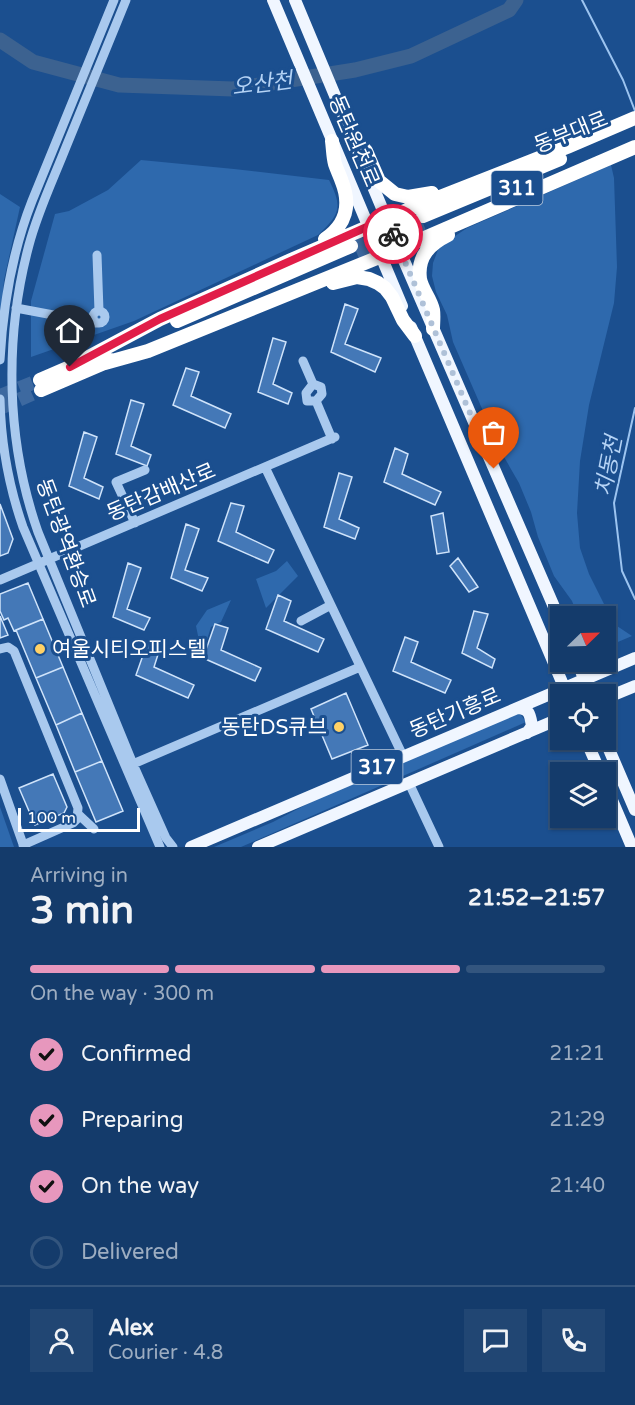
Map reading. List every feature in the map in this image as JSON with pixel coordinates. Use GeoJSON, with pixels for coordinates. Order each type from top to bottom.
{"type":"FeatureCollection","features":[{"type":"Feature","properties":{"kind":"highway"},"geometry":{"type":"LineString","coordinates":[[635,118],[608,144],[461,222],[148,351],[41,385],[160,319],[446,194],[608,144],[635,147]]}},
{"type":"Feature","properties":{"kind":"highway","name":"동부대로"},"geometry":{"type":"LineString","coordinates":[[424,222],[608,144],[635,128]]}},
{"type":"Feature","properties":{"kind":"highway"},"geometry":{"type":"LineString","coordinates":[[352,136],[366,151],[379,181],[395,194],[408,197],[436,192],[446,194]]}},
{"type":"Feature","properties":{"kind":"highway","name":"동부대로"},"geometry":{"type":"LineString","coordinates":[[608,144],[635,137]]}},
{"type":"Feature","properties":{"kind":"highway"},"geometry":{"type":"LineString","coordinates":[[289,261],[335,233],[344,219],[346,198],[334,162],[332,141]]}},
{"type":"Feature","properties":{"kind":"highway"},"geometry":{"type":"LineString","coordinates":[[433,329],[432,309],[420,279],[421,260],[431,246],[453,232],[461,222]]}},
{"type":"Feature","properties":{"kind":"highway"},"geometry":{"type":"LineString","coordinates":[[70,367],[355,251],[105,363]]}},
{"type":"Feature","properties":{"kind":"highway"},"geometry":{"type":"LineString","coordinates":[[299,289],[328,285],[357,277],[369,279],[385,288],[415,336]]}},
{"type":"Feature","properties":{"kind":"main road","name":"동탄원천로"},"geometry":{"type":"LineString","coordinates":[[273,0],[563,684]]}},
{"type":"Feature","properties":{"kind":"main road","name":"동탄원천로"},"geometry":{"type":"LineString","coordinates":[[295,0],[433,329],[554,606]]}},
{"type":"Feature","properties":{"kind":"main road","name":"동탄기흥로"},"geometry":{"type":"LineString","coordinates":[[577,684],[634,658]]}},
{"type":"Feature","properties":{"kind":"main road"},"geometry":{"type":"LineString","coordinates":[[581,672],[585,684]]}},
{"type":"Feature","properties":{"kind":"main road"},"geometry":{"type":"LineString","coordinates":[[616,694],[635,686]]}},
{"type":"Feature","properties":{"kind":"main road","name":"동탄기흥로"},"geometry":{"type":"LineString","coordinates":[[191,847],[211,842],[403,756],[550,697]]}},
{"type":"Feature","properties":{"kind":"main road"},"geometry":{"type":"LineString","coordinates":[[518,708],[528,712],[532,726],[527,733]]}},
{"type":"Feature","properties":{"kind":"main road","name":"317"},"geometry":{"type":"LineString","coordinates":[[258,847],[550,723]]}},
{"type":"Feature","properties":{"kind":"main road"},"geometry":{"type":"LineString","coordinates":[[609,750],[635,810]]}},
{"type":"Feature","properties":{"kind":"main road"},"geometry":{"type":"LineString","coordinates":[[616,809],[632,847]]}},
{"type":"Feature","properties":{"kind":"street"},"geometry":{"type":"LineString","coordinates":[[0,360],[4,306],[15,250],[28,210],[114,0]]}},
{"type":"Feature","properties":{"kind":"street","name":"동탄광역환승로"},"geometry":{"type":"LineString","coordinates":[[126,0],[37,220],[21,277],[12,363],[15,429],[28,501],[49,559],[133,764],[166,838],[173,847]]}},
{"type":"Feature","properties":{"kind":"street"},"geometry":{"type":"LineString","coordinates":[[16,308],[102,323],[106,318],[103,312],[99,311],[97,255]]}},
{"type":"Feature","properties":{"kind":"street","name":"동탄감배산로"},"geometry":{"type":"LineString","coordinates":[[0,580],[334,438],[316,401],[322,394],[321,387],[313,384],[303,361]]}},
{"type":"Feature","properties":{"kind":"street","name":"동탄광역환승로"},"geometry":{"type":"LineString","coordinates":[[0,399],[5,448],[14,496],[23,527],[160,847]]}},
{"type":"Feature","properties":{"kind":"street"},"geometry":{"type":"LineString","coordinates":[[265,467],[403,756]]}},
{"type":"Feature","properties":{"kind":"street"},"geometry":{"type":"LineString","coordinates":[[135,523],[116,482],[145,470]]}},
{"type":"Feature","properties":{"kind":"street"},"geometry":{"type":"LineString","coordinates":[[301,621],[331,605]]}},
{"type":"Feature","properties":{"kind":"street"},"geometry":{"type":"LineString","coordinates":[[0,779],[23,846],[77,819],[78,808],[14,651],[4,644]]}},
{"type":"Feature","properties":{"kind":"street"},"geometry":{"type":"LineString","coordinates":[[133,764],[360,667]]}},
{"type":"Feature","properties":{"kind":"street"},"geometry":{"type":"LineString","coordinates":[[409,783],[440,847]]}},
{"type":"Feature","properties":{"kind":"street"},"geometry":{"type":"LineString","coordinates":[[78,814],[94,829]]}},
{"type":"Feature","properties":{"kind":"shaded area"},"geometry":{"type":"Polygon","coordinates":[[[141,160],[329,180],[336,197],[337,210],[335,216],[318,235],[134,321],[31,357],[31,301],[55,214],[69,211],[108,190],[141,160]]]}},
{"type":"Feature","properties":{"kind":"shaded area"},"geometry":{"type":"Polygon","coordinates":[[[611,165],[614,178],[617,267],[614,303],[589,405],[580,461],[577,513],[580,548],[589,574],[605,606],[574,606],[554,576],[519,483],[500,450],[453,342],[447,315],[436,292],[432,276],[433,263],[439,247],[467,228],[611,165]]]}},
{"type":"Feature","properties":{"kind":"shaded area"},"geometry":{"type":"Polygon","coordinates":[[[0,194],[20,207],[4,280],[0,333],[0,194]]]}},
{"type":"Feature","properties":{"kind":"shaded area"},"geometry":{"type":"Polygon","coordinates":[[[287,561],[298,576],[266,608],[256,579],[276,571],[287,561]]]}},
{"type":"Feature","properties":{"kind":"shaded area"},"geometry":{"type":"Polygon","coordinates":[[[231,600],[221,622],[211,627],[202,655],[196,626],[207,610],[231,600]]]}},
{"type":"Feature","properties":{"kind":"shaded area"},"geometry":{"type":"Polygon","coordinates":[[[616,625],[632,636],[616,643],[616,625]]]}},
{"type":"Feature","properties":{"kind":"shaded area"},"geometry":{"type":"Polygon","coordinates":[[[516,712],[526,722],[241,847],[214,847],[273,822],[330,792],[516,712]]]}},
{"type":"Feature","properties":{"kind":"shaded area"},"geometry":{"type":"Polygon","coordinates":[[[0,807],[14,847],[0,847],[0,807]]]}},
{"type":"Feature","properties":{"kind":"building"},"geometry":{"type":"Polygon","coordinates":[[[345,304],[358,309],[345,344],[381,358],[375,372],[331,352],[345,304]]]}},
{"type":"Feature","properties":{"kind":"building"},"geometry":{"type":"Polygon","coordinates":[[[273,338],[286,342],[273,384],[292,393],[288,404],[258,392],[273,338]]]}},
{"type":"Feature","properties":{"kind":"building"},"geometry":{"type":"Polygon","coordinates":[[[186,368],[199,372],[191,396],[231,414],[225,428],[173,405],[186,368]]]}},
{"type":"Feature","properties":{"kind":"building"},"geometry":{"type":"Polygon","coordinates":[[[131,400],[144,404],[131,446],[151,455],[147,466],[116,454],[131,400]]]}},
{"type":"Feature","properties":{"kind":"building"},"geometry":{"type":"Polygon","coordinates":[[[84,432],[97,437],[84,478],[103,487],[99,499],[69,486],[84,432]]]}},
{"type":"Feature","properties":{"kind":"building"},"geometry":{"type":"Polygon","coordinates":[[[395,448],[408,454],[402,474],[441,492],[435,505],[384,482],[395,448]]]}},
{"type":"Feature","properties":{"kind":"building"},"geometry":{"type":"Polygon","coordinates":[[[339,473],[352,477],[339,519],[359,528],[355,539],[324,527],[339,473]]]}},
{"type":"Feature","properties":{"kind":"building"},"geometry":{"type":"Polygon","coordinates":[[[231,503],[244,506],[236,532],[274,550],[268,563],[218,541],[231,503]]]}},
{"type":"Feature","properties":{"kind":"building"},"geometry":{"type":"Polygon","coordinates":[[[0,504],[13,539],[8,553],[0,556],[0,504]]]}},
{"type":"Feature","properties":{"kind":"building"},"geometry":{"type":"Polygon","coordinates":[[[443,513],[449,552],[437,554],[431,516],[443,513]]]}},
{"type":"Feature","properties":{"kind":"building"},"geometry":{"type":"Polygon","coordinates":[[[186,524],[199,529],[185,570],[208,578],[202,591],[171,578],[186,524]]]}},
{"type":"Feature","properties":{"kind":"building"},"geometry":{"type":"Polygon","coordinates":[[[458,558],[478,587],[469,592],[450,566],[458,558]]]}},
{"type":"Feature","properties":{"kind":"building"},"geometry":{"type":"Polygon","coordinates":[[[128,563],[141,568],[127,609],[150,618],[144,630],[113,617],[128,563]]]}},
{"type":"Feature","properties":{"kind":"building"},"geometry":{"type":"Polygon","coordinates":[[[28,583],[43,619],[14,631],[8,618],[4,620],[0,611],[0,594],[28,583]]]}},
{"type":"Feature","properties":{"kind":"building"},"geometry":{"type":"Polygon","coordinates":[[[278,595],[291,601],[284,621],[324,639],[318,652],[266,629],[278,595]]]}},
{"type":"Feature","properties":{"kind":"building"},"geometry":{"type":"Polygon","coordinates":[[[474,611],[488,614],[477,648],[495,659],[492,668],[462,653],[474,611]]]}},
{"type":"Feature","properties":{"kind":"building"},"geometry":{"type":"Polygon","coordinates":[[[0,616],[8,635],[0,638],[0,616]]]}},
{"type":"Feature","properties":{"kind":"building","name":"여울시티오피스텔"},"geometry":{"type":"Polygon","coordinates":[[[43,619],[63,667],[36,678],[16,630],[43,619]]]}},
{"type":"Feature","properties":{"kind":"building"},"geometry":{"type":"Polygon","coordinates":[[[215,624],[228,628],[221,650],[261,668],[255,681],[203,658],[215,624]]]}},
{"type":"Feature","properties":{"kind":"building"},"geometry":{"type":"Polygon","coordinates":[[[405,637],[418,642],[411,662],[451,680],[445,693],[393,671],[405,637]]]}},
{"type":"Feature","properties":{"kind":"building"},"geometry":{"type":"Polygon","coordinates":[[[148,641],[161,645],[154,667],[194,685],[188,698],[136,675],[148,641]]]}},
{"type":"Feature","properties":{"kind":"building"},"geometry":{"type":"Polygon","coordinates":[[[63,667],[82,713],[56,725],[36,678],[63,667]]]}},
{"type":"Feature","properties":{"kind":"building","name":"동탄DS큐브"},"geometry":{"type":"Polygon","coordinates":[[[346,693],[368,745],[332,759],[311,709],[346,693]]]}},
{"type":"Feature","properties":{"kind":"building"},"geometry":{"type":"Polygon","coordinates":[[[82,713],[102,761],[75,772],[56,725],[82,713]]]}},
{"type":"Feature","properties":{"kind":"building"},"geometry":{"type":"Polygon","coordinates":[[[102,761],[123,811],[96,822],[75,772],[102,761]]]}},
{"type":"Feature","properties":{"kind":"building"},"geometry":{"type":"Polygon","coordinates":[[[53,774],[67,807],[64,813],[35,825],[19,788],[53,774]]]}},
{"type":"Feature","properties":{"kind":"waterway","name":"오산천"},"geometry":{"type":"LineString","coordinates":[[0,40],[33,62],[119,85],[233,89],[355,70],[411,56],[509,10],[516,0]]}},
{"type":"Feature","properties":{"kind":"waterway","name":"치동천"},"geometry":{"type":"LineString","coordinates":[[582,0],[623,80],[635,111]]}},
{"type":"Feature","properties":{"kind":"waterway","name":"치동천"},"geometry":{"type":"LineString","coordinates":[[635,408],[614,503],[622,571],[635,599]]}},
{"type":"Feature","properties":{"kind":"tunnel"},"geometry":{"type":"LineString","coordinates":[[351,246],[423,216]]}},
{"type":"Feature","properties":{"kind":"tunnel"},"geometry":{"type":"LineString","coordinates":[[358,256],[425,228]]}},
{"type":"Feature","properties":{"kind":"tunnel"},"geometry":{"type":"LineString","coordinates":[[0,396],[40,380]]}},
{"type":"Feature","properties":{"kind":"tunnel"},"geometry":{"type":"LineString","coordinates":[[0,408],[41,390]]}},
{"type":"Feature","properties":{"kind":"way so far"},"geometry":{"type":"LineString","coordinates":[[393,234],[494,469]]}},
{"type":"Feature","properties":{"kind":"place","name":"여울시티오피스텔"},"geometry":{"type":"Point","coordinates":[40,649]}},
{"type":"Feature","properties":{"kind":"place","name":"동탄DS큐브"},"geometry":{"type":"Point","coordinates":[339,727]}},
{"type":"Feature","properties":{"kind":"route"},"geometry":{"type":"LineString","coordinates":[[70,367],[160,319],[387,218],[393,234]]}}]}
